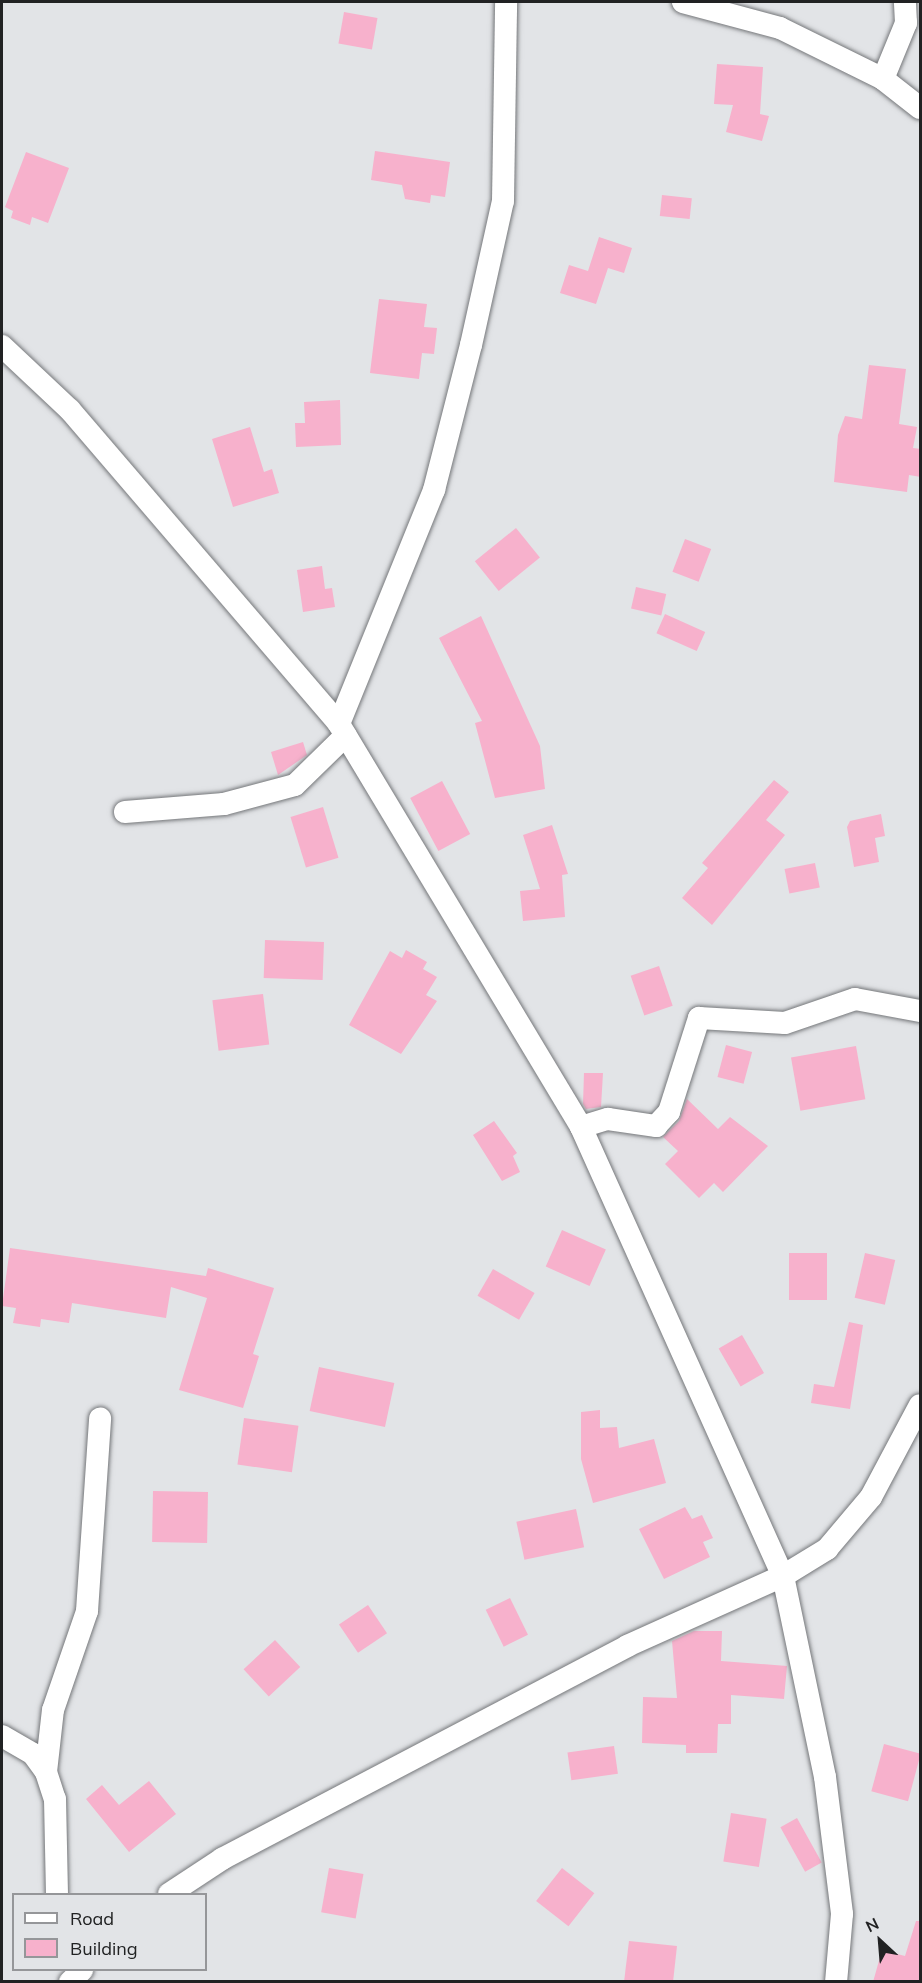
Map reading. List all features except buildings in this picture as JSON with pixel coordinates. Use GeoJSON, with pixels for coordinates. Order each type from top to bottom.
{"type":"FeatureCollection","features":[{"type":"Feature","properties":{"kind":"street"},"geometry":{"type":"LineString","coordinates":[[125,812],[224,804],[295,785],[343,730],[434,490],[471,345],[503,201],[506,2]]}},
{"type":"Feature","properties":{"kind":"street"},"geometry":{"type":"LineString","coordinates":[[683,2],[715,6],[780,28],[883,79],[921,108]]}},
{"type":"Feature","properties":{"kind":"street"},"geometry":{"type":"LineString","coordinates":[[883,79],[906,23],[905,2]]}},
{"type":"Feature","properties":{"kind":"street"},"geometry":{"type":"LineString","coordinates":[[2,346],[70,410],[343,730],[581,1127],[783,1576],[825,1777],[842,1914],[836,1982]]}},
{"type":"Feature","properties":{"kind":"street"},"geometry":{"type":"LineString","coordinates":[[581,1127],[608,1119],[656,1126],[669,1112],[699,1017],[785,1023],[855,999],[921,1011]]}},
{"type":"Feature","properties":{"kind":"street"},"geometry":{"type":"LineString","coordinates":[[171,1893],[222,1860],[627,1646],[783,1576],[827,1549],[871,1497],[921,1405]]}},
{"type":"Feature","properties":{"kind":"street"},"geometry":{"type":"LineString","coordinates":[[46,1772],[53,1710],[87,1611],[100,1418]]}},
{"type":"Feature","properties":{"kind":"street"},"geometry":{"type":"LineString","coordinates":[[2,1736],[33,1754],[46,1772],[55,1799],[57,1893]]}}]}
